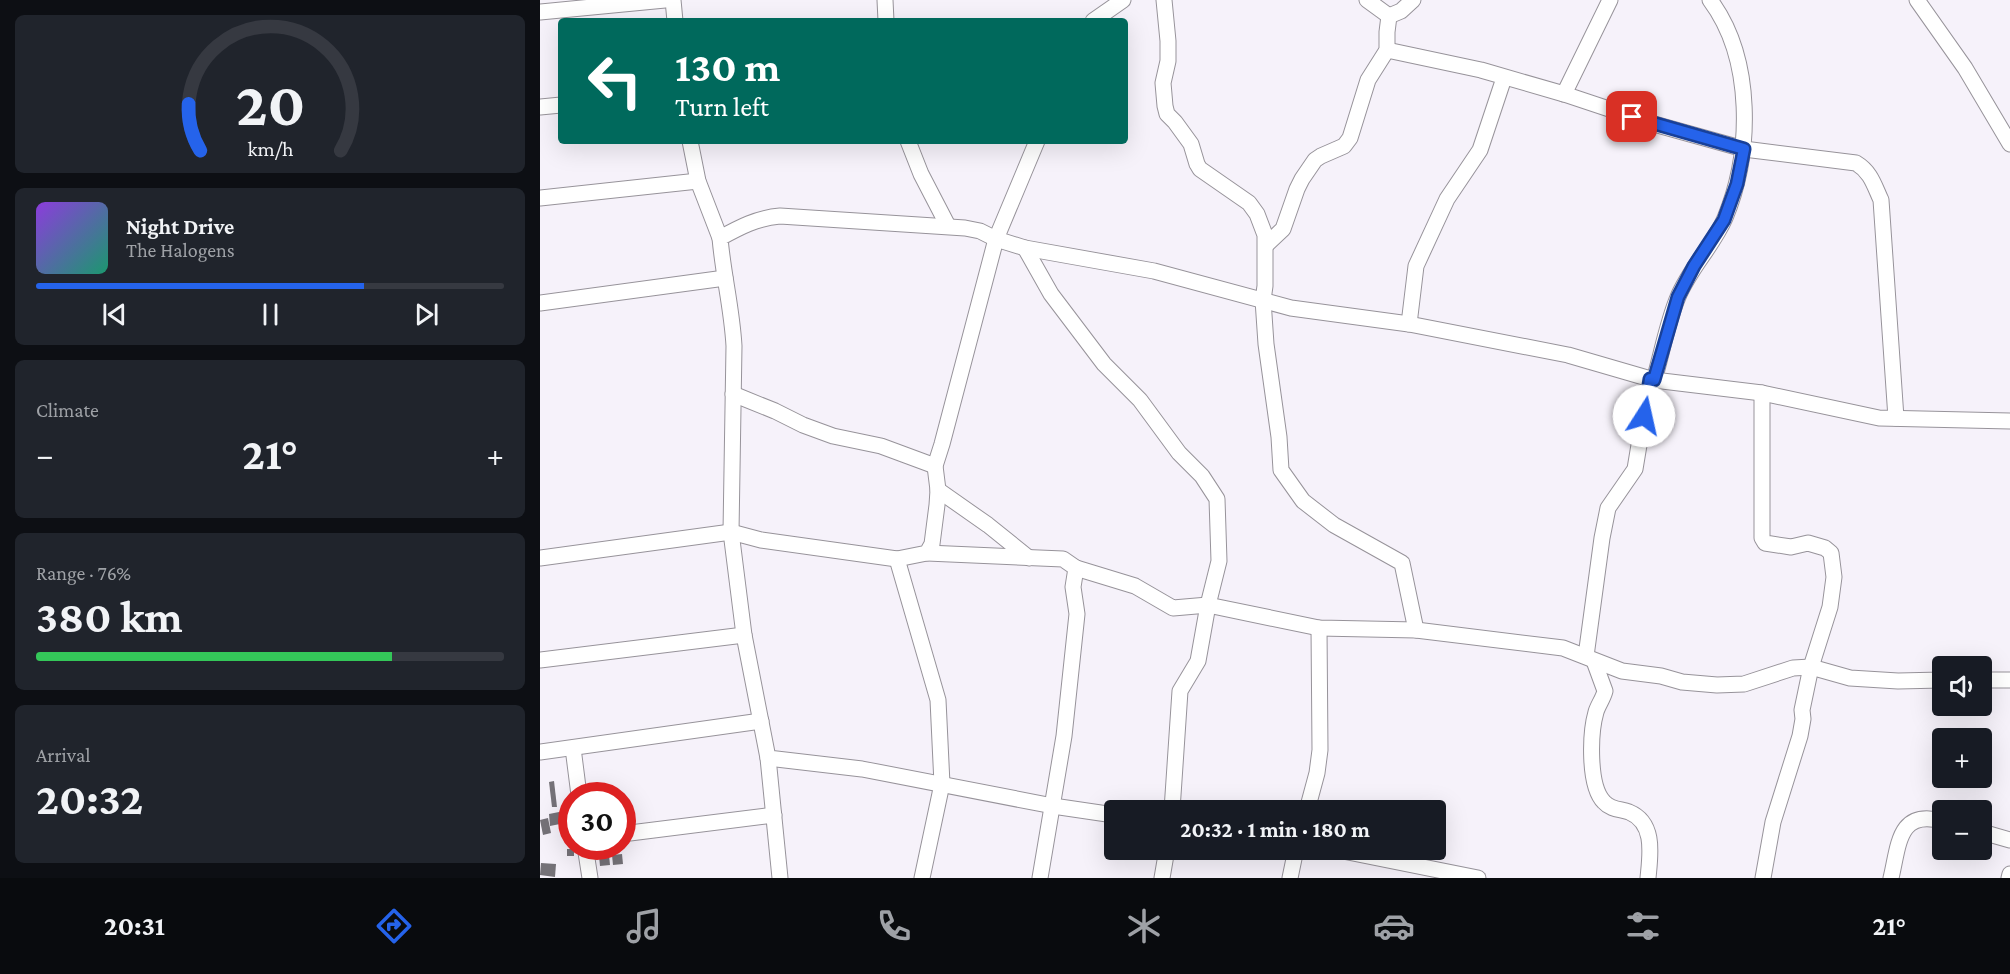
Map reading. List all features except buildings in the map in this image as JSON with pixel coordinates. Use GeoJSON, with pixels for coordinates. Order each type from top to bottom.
{"type":"FeatureCollection","features":[{"type":"Feature","properties":{"kind":"street"},"geometry":{"type":"LineString","coordinates":[[540,12],[665,0]]}},
{"type":"Feature","properties":{"kind":"street"},"geometry":{"type":"LineString","coordinates":[[673,0],[675,18]]}},
{"type":"Feature","properties":{"kind":"street"},"geometry":{"type":"LineString","coordinates":[[885,0],[886,18]]}},
{"type":"Feature","properties":{"kind":"street"},"geometry":{"type":"LineString","coordinates":[[1097,18],[1123,0]]}},
{"type":"Feature","properties":{"kind":"street"},"geometry":{"type":"LineString","coordinates":[[1164,0],[1168,61],[1163,82],[1167,114],[1185,134],[1200,169],[1249,203],[1261,223],[1266,245],[1263,300],[1270,382],[1280,437],[1281,470],[1303,501],[1334,525],[1402,563],[1416,630]]}},
{"type":"Feature","properties":{"kind":"street"},"geometry":{"type":"LineString","coordinates":[[1367,0],[1389,16]]}},
{"type":"Feature","properties":{"kind":"street"},"geometry":{"type":"LineString","coordinates":[[1389,16],[1401,11],[1413,0]]}},
{"type":"Feature","properties":{"kind":"street"},"geometry":{"type":"LineString","coordinates":[[1564,94],[1610,0]]}},
{"type":"Feature","properties":{"kind":"street"},"geometry":{"type":"LineString","coordinates":[[1648,878],[1650,843],[1641,820],[1630,813],[1611,808],[1602,801],[1596,784],[1592,758],[1594,721],[1605,691],[1590,659],[1602,538],[1608,508],[1635,469],[1652,379],[1678,297],[1694,266],[1724,220],[1737,184],[1744,149],[1743,93],[1735,54],[1722,16],[1710,0]]}},
{"type":"Feature","properties":{"kind":"street"},"geometry":{"type":"LineString","coordinates":[[1917,0],[1965,68],[2010,144]]}},
{"type":"Feature","properties":{"kind":"street"},"geometry":{"type":"LineString","coordinates":[[1266,245],[1283,229],[1297,189],[1315,160],[1344,146],[1350,138],[1368,80],[1387,50],[1389,16]]}},
{"type":"Feature","properties":{"kind":"street"},"geometry":{"type":"LineString","coordinates":[[1387,50],[1481,70],[1564,94],[1654,124],[1744,149],[1856,163],[1865,168],[1881,200],[1896,418]]}},
{"type":"Feature","properties":{"kind":"street"},"geometry":{"type":"LineString","coordinates":[[1409,324],[1416,266],[1447,199],[1480,150],[1504,78]]}},
{"type":"Feature","properties":{"kind":"street"},"geometry":{"type":"LineString","coordinates":[[540,107],[558,105]]}},
{"type":"Feature","properties":{"kind":"street"},"geometry":{"type":"LineString","coordinates":[[691,144],[698,181],[720,238],[733,324],[731,532],[744,635],[768,758],[780,878]]}},
{"type":"Feature","properties":{"kind":"street"},"geometry":{"type":"LineString","coordinates":[[909,144],[921,174],[948,226]]}},
{"type":"Feature","properties":{"kind":"street"},"geometry":{"type":"LineString","coordinates":[[927,553],[932,544],[938,490],[935,466],[996,239],[1036,144]]}},
{"type":"Feature","properties":{"kind":"street"},"geometry":{"type":"LineString","coordinates":[[540,198],[698,181]]}},
{"type":"Feature","properties":{"kind":"street"},"geometry":{"type":"LineString","coordinates":[[720,238],[763,217],[780,216],[948,226],[980,231],[996,239],[1025,248],[1154,271],[1291,308],[1409,324],[1568,355],[1652,379],[1762,393],[1879,418],[2010,421]]}},
{"type":"Feature","properties":{"kind":"street"},"geometry":{"type":"LineString","coordinates":[[1025,248],[1051,294],[1104,364],[1140,400],[1179,453],[1202,476],[1217,499],[1219,561],[1208,605],[1198,662],[1180,692],[1173,800]]}},
{"type":"Feature","properties":{"kind":"street"},"geometry":{"type":"LineString","coordinates":[[540,303],[725,278]]}},
{"type":"Feature","properties":{"kind":"street"},"geometry":{"type":"LineString","coordinates":[[1762,393],[1762,538],[1765,543],[1791,547],[1802,543],[1816,544],[1831,553],[1833,564],[1833,594],[1811,667],[1802,710],[1800,736],[1773,822],[1763,878]]}},
{"type":"Feature","properties":{"kind":"street"},"geometry":{"type":"LineString","coordinates":[[733,394],[833,436],[881,446],[935,466]]}},
{"type":"Feature","properties":{"kind":"street"},"geometry":{"type":"LineString","coordinates":[[938,490],[988,525],[1029,558]]}},
{"type":"Feature","properties":{"kind":"street"},"geometry":{"type":"LineString","coordinates":[[540,558],[731,532],[761,540],[897,559],[927,553],[1063,559],[1076,568],[1135,586],[1173,608],[1208,605],[1319,628],[1416,630],[1563,648],[1622,671],[1643,673],[1682,682],[1717,685],[1744,684],[1793,668],[1811,667],[1850,678],[1932,680]]}},
{"type":"Feature","properties":{"kind":"street"},"geometry":{"type":"LineString","coordinates":[[897,559],[938,700],[942,784],[922,878]]}},
{"type":"Feature","properties":{"kind":"street"},"geometry":{"type":"LineString","coordinates":[[1040,878],[1064,736],[1077,614],[1073,587],[1076,568]]}},
{"type":"Feature","properties":{"kind":"street"},"geometry":{"type":"LineString","coordinates":[[1309,800],[1317,773],[1320,750],[1319,628]]}},
{"type":"Feature","properties":{"kind":"street"},"geometry":{"type":"LineString","coordinates":[[540,660],[744,635]]}},
{"type":"Feature","properties":{"kind":"street"},"geometry":{"type":"LineString","coordinates":[[1992,680],[2010,680]]}},
{"type":"Feature","properties":{"kind":"street"},"geometry":{"type":"LineString","coordinates":[[540,752],[761,720]]}},
{"type":"Feature","properties":{"kind":"street"},"geometry":{"type":"LineString","coordinates":[[573,747],[577,782]]}},
{"type":"Feature","properties":{"kind":"street"},"geometry":{"type":"LineString","coordinates":[[768,758],[862,769],[1053,806],[1104,814]]}},
{"type":"Feature","properties":{"kind":"street"},"geometry":{"type":"LineString","coordinates":[[636,832],[774,815]]}},
{"type":"Feature","properties":{"kind":"street"},"geometry":{"type":"LineString","coordinates":[[1891,878],[1907,825],[1919,818],[1932,818]]}},
{"type":"Feature","properties":{"kind":"street"},"geometry":{"type":"LineString","coordinates":[[1992,835],[2010,840]]}},
{"type":"Feature","properties":{"kind":"street"},"geometry":{"type":"LineString","coordinates":[[587,860],[590,878]]}},
{"type":"Feature","properties":{"kind":"street"},"geometry":{"type":"LineString","coordinates":[[1162,878],[1165,860]]}},
{"type":"Feature","properties":{"kind":"street"},"geometry":{"type":"LineString","coordinates":[[1290,878],[1294,860]]}},
{"type":"Feature","properties":{"kind":"street"},"geometry":{"type":"LineString","coordinates":[[1372,860],[1410,871],[1478,878]]}},
{"type":"Feature","properties":{"kind":"route"},"geometry":{"type":"LineString","coordinates":[[1632,117],[1744,149],[1737,184],[1724,220],[1694,266],[1678,297],[1654,380],[1650,379],[1644,416]]}}]}
